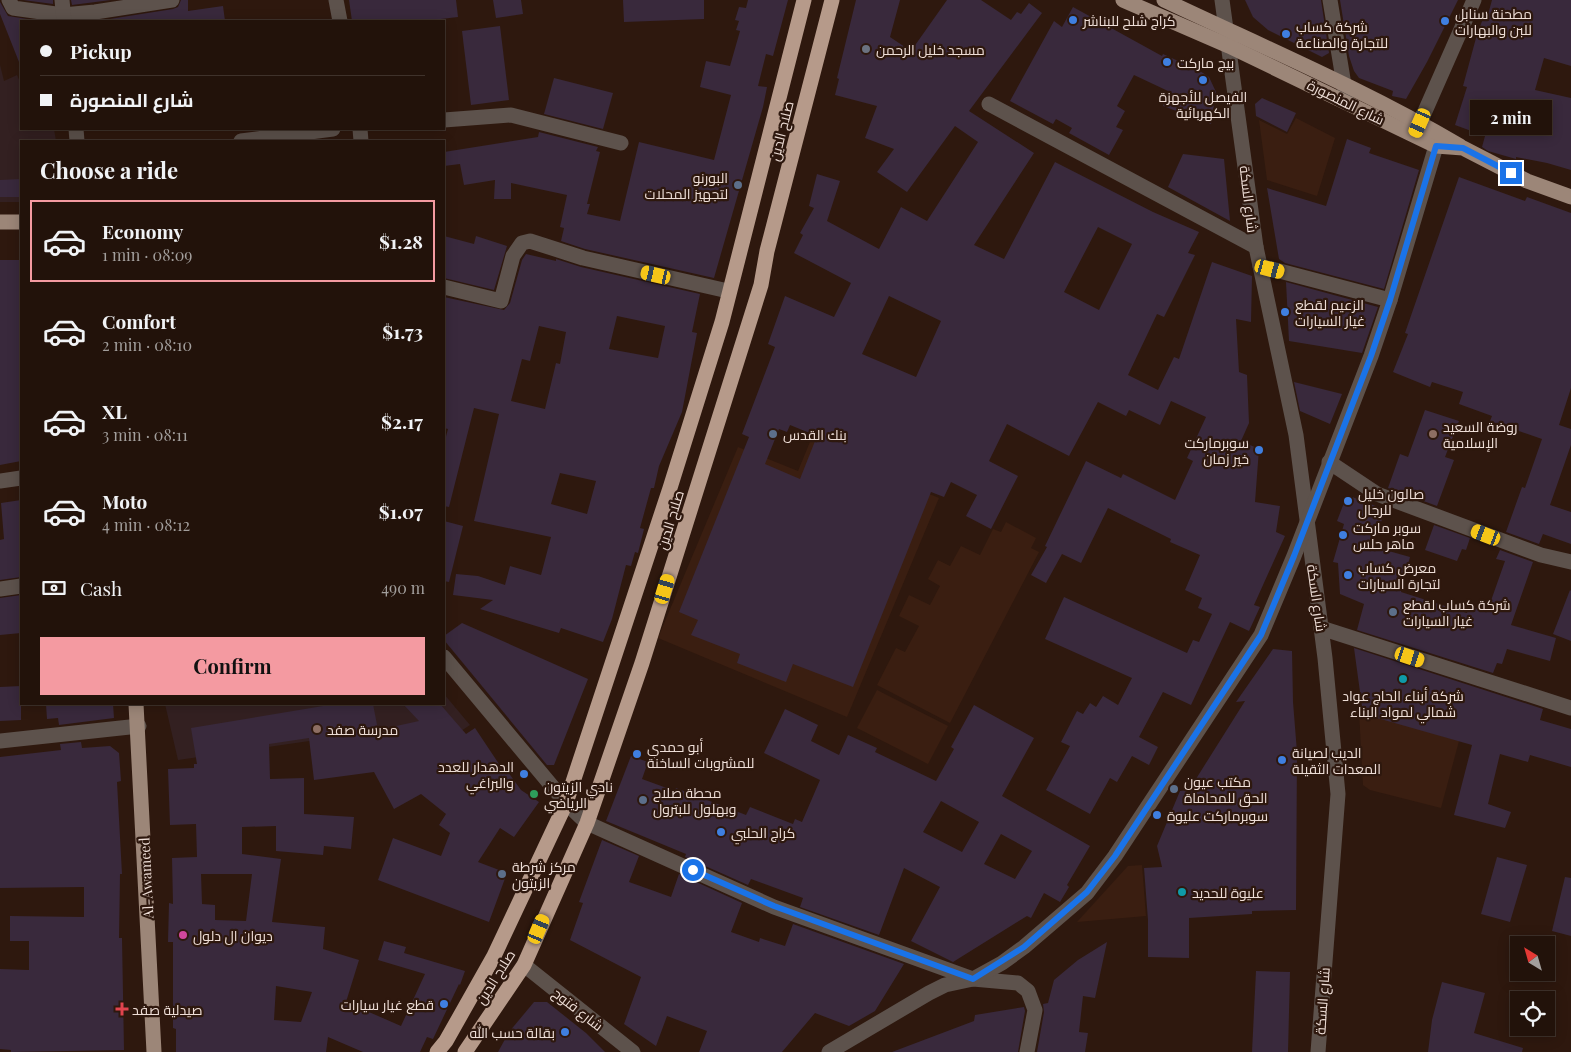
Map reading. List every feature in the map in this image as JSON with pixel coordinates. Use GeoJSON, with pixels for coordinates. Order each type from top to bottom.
{"type":"FeatureCollection","features":[{"type":"Feature","properties":{"kind":"highway","name":"صلاح الدين"},"geometry":{"type":"LineString","coordinates":[[437,1052],[446,1041],[494,956],[566,803],[670,488],[722,322],[728,291],[804,0]]}},
{"type":"Feature","properties":{"kind":"highway","name":"صلاح الدين"},"geometry":{"type":"LineString","coordinates":[[465,1052],[524,965],[587,823],[642,663],[761,285],[832,0]]}},
{"type":"Feature","properties":{"kind":"main road","name":"شارع المنصورة"},"geometry":{"type":"LineString","coordinates":[[1123,0],[1229,46],[1347,103],[1417,129],[1436,146],[1463,148],[1527,181],[1571,197]]}},
{"type":"Feature","properties":{"kind":"main road"},"geometry":{"type":"LineString","coordinates":[[1164,0],[1343,84],[1417,129],[1463,148]]}},
{"type":"Feature","properties":{"kind":"main road"},"geometry":{"type":"LineString","coordinates":[[0,222],[20,222]]}},
{"type":"Feature","properties":{"kind":"main road","name":"Al-Awameed"},"geometry":{"type":"LineString","coordinates":[[136,705],[139,726],[154,1052]]}},
{"type":"Feature","properties":{"kind":"street"},"geometry":{"type":"LineString","coordinates":[[9,0],[13,8],[63,12],[95,12],[172,0]]}},
{"type":"Feature","properties":{"kind":"street"},"geometry":{"type":"LineString","coordinates":[[336,0],[340,20]]}},
{"type":"Feature","properties":{"kind":"street","name":"شارع السكة"},"geometry":{"type":"LineString","coordinates":[[1222,0],[1256,247],[1296,435],[1321,628],[1338,794],[1318,1052]]}},
{"type":"Feature","properties":{"kind":"street"},"geometry":{"type":"LineString","coordinates":[[1330,0],[1347,103]]}},
{"type":"Feature","properties":{"kind":"street"},"geometry":{"type":"LineString","coordinates":[[1417,129],[1474,0]]}},
{"type":"Feature","properties":{"kind":"street"},"geometry":{"type":"LineString","coordinates":[[989,104],[1256,247]]}},
{"type":"Feature","properties":{"kind":"street"},"geometry":{"type":"LineString","coordinates":[[445,120],[511,115],[620,143]]}},
{"type":"Feature","properties":{"kind":"street"},"geometry":{"type":"LineString","coordinates":[[248,140],[325,130]]}},
{"type":"Feature","properties":{"kind":"street"},"geometry":{"type":"LineString","coordinates":[[829,1052],[945,984],[973,979],[1002,963],[1046,929],[1087,892],[1115,856],[1261,635],[1368,364],[1390,300],[1436,146]]}},
{"type":"Feature","properties":{"kind":"street"},"geometry":{"type":"LineString","coordinates":[[445,288],[501,301],[513,256],[522,243],[530,241],[583,258],[728,291]]}},
{"type":"Feature","properties":{"kind":"street"},"geometry":{"type":"LineString","coordinates":[[1260,266],[1390,300]]}},
{"type":"Feature","properties":{"kind":"street"},"geometry":{"type":"LineString","coordinates":[[1329,462],[1377,494],[1541,556],[1571,562]]}},
{"type":"Feature","properties":{"kind":"street"},"geometry":{"type":"LineString","coordinates":[[0,481],[20,478]]}},
{"type":"Feature","properties":{"kind":"street"},"geometry":{"type":"LineString","coordinates":[[0,589],[20,586]]}},
{"type":"Feature","properties":{"kind":"street"},"geometry":{"type":"LineString","coordinates":[[1321,628],[1571,708]]}},
{"type":"Feature","properties":{"kind":"street"},"geometry":{"type":"LineString","coordinates":[[445,658],[566,803],[587,823],[774,906],[973,979],[992,982],[1012,981],[1028,991],[1035,1010],[1027,1052]]}},
{"type":"Feature","properties":{"kind":"street"},"geometry":{"type":"LineString","coordinates":[[0,741],[139,726]]}},
{"type":"Feature","properties":{"kind":"street","name":"شارع فتوح"},"geometry":{"type":"LineString","coordinates":[[524,965],[633,1052]]}},
{"type":"Feature","properties":{"kind":"shaded area"},"geometry":{"type":"Polygon","coordinates":[[[0,65],[4,81],[17,75],[20,82],[20,130],[54,130],[56,140],[20,140],[20,202],[0,202],[0,65]]]}},
{"type":"Feature","properties":{"kind":"shaded area"},"geometry":{"type":"Polygon","coordinates":[[[1296,118],[1335,138],[1317,196],[1267,180],[1259,120],[1287,134],[1296,118]]]}},
{"type":"Feature","properties":{"kind":"shaded area"},"geometry":{"type":"Polygon","coordinates":[[[812,437],[876,464],[874,471],[939,498],[847,717],[658,638],[738,447],[798,471],[812,437]]]}},
{"type":"Feature","properties":{"kind":"shaded area"},"geometry":{"type":"Polygon","coordinates":[[[1006,522],[1036,538],[1031,548],[1039,552],[950,723],[877,685],[896,648],[905,652],[919,626],[899,616],[909,595],[930,605],[940,586],[928,579],[938,560],[950,566],[961,546],[980,555],[993,529],[1001,532],[1006,522]]]}},
{"type":"Feature","properties":{"kind":"shaded area"},"geometry":{"type":"Polygon","coordinates":[[[877,690],[948,726],[928,764],[857,728],[877,690]]]}},
{"type":"Feature","properties":{"kind":"shaded area","name":"مدرسة صفد"},"geometry":{"type":"Polygon","coordinates":[[[445,695],[470,725],[437,747],[365,733],[178,760],[165,705],[445,705],[445,695]]]}},
{"type":"Feature","properties":{"kind":"shaded area"},"geometry":{"type":"Polygon","coordinates":[[[1359,711],[1459,741],[1441,808],[1370,790],[1363,785],[1359,711]]]}},
{"type":"Feature","properties":{"kind":"shaded area"},"geometry":{"type":"Polygon","coordinates":[[[1142,865],[1146,916],[1077,922],[1128,866],[1142,865]]]}},
{"type":"Feature","properties":{"kind":"building"},"geometry":{"type":"Polygon","coordinates":[[[23,0],[53,0],[53,4],[23,0]]]}},
{"type":"Feature","properties":{"kind":"building"},"geometry":{"type":"Polygon","coordinates":[[[71,0],[111,0],[72,5],[71,0]]]}},
{"type":"Feature","properties":{"kind":"building"},"geometry":{"type":"Polygon","coordinates":[[[181,0],[188,0],[188,11],[223,6],[225,20],[103,20],[173,9],[178,7],[181,0]]]}},
{"type":"Feature","properties":{"kind":"building"},"geometry":{"type":"Polygon","coordinates":[[[349,0],[456,0],[458,17],[432,20],[352,20],[349,0]]]}},
{"type":"Feature","properties":{"kind":"building"},"geometry":{"type":"Polygon","coordinates":[[[493,0],[521,0],[523,14],[496,18],[493,0]]]}},
{"type":"Feature","properties":{"kind":"building"},"geometry":{"type":"Polygon","coordinates":[[[623,0],[704,0],[704,19],[624,22],[623,0]]]}},
{"type":"Feature","properties":{"kind":"building"},"geometry":{"type":"Polygon","coordinates":[[[748,0],[788,0],[773,56],[766,54],[758,86],[767,87],[763,107],[714,278],[585,249],[561,241],[564,228],[560,227],[567,195],[511,183],[511,199],[494,199],[495,180],[464,185],[460,164],[445,166],[445,152],[538,137],[539,132],[598,147],[596,151],[600,152],[587,204],[590,204],[587,214],[620,221],[639,142],[714,160],[731,95],[700,87],[706,61],[730,66],[740,31],[736,30],[739,21],[735,20],[739,7],[746,8],[748,0]]]}},
{"type":"Feature","properties":{"kind":"building"},"geometry":{"type":"Polygon","coordinates":[[[856,0],[900,0],[890,37],[911,51],[947,0],[981,0],[1011,20],[1017,12],[1021,14],[1029,3],[1042,13],[969,111],[1034,153],[974,245],[1004,259],[1055,162],[1153,212],[1199,232],[1188,253],[1195,255],[1164,317],[1157,314],[1128,375],[1158,390],[1174,357],[1179,359],[1212,262],[1252,276],[1251,322],[1236,319],[1239,372],[1247,375],[1249,423],[1241,441],[1259,449],[1255,502],[1280,506],[1276,532],[1285,536],[1254,605],[1260,607],[1249,631],[1230,622],[1191,705],[1163,692],[1139,737],[1158,747],[1149,765],[1132,756],[1117,782],[1110,778],[1090,814],[1046,790],[1070,746],[1061,742],[1077,711],[1083,714],[1090,703],[1096,707],[1103,696],[1118,705],[1132,678],[1045,639],[1064,597],[1187,653],[1193,640],[1199,642],[1212,614],[1198,608],[1202,598],[1185,590],[1200,555],[1170,542],[1171,539],[1108,508],[1081,563],[1062,554],[1046,583],[1031,575],[1047,547],[1045,546],[1086,461],[1121,478],[1123,474],[1175,500],[1193,461],[1187,458],[1206,417],[1171,401],[1160,425],[1129,410],[1126,416],[1098,402],[1069,456],[1007,424],[989,461],[1018,476],[991,529],[966,516],[977,495],[951,482],[944,497],[931,492],[853,687],[793,664],[786,682],[737,663],[740,654],[691,635],[698,620],[679,612],[749,437],[742,434],[775,347],[768,344],[785,296],[834,317],[851,283],[794,253],[803,235],[800,233],[814,208],[809,206],[817,174],[840,181],[827,221],[879,249],[901,207],[927,221],[978,142],[955,126],[907,192],[877,172],[894,149],[865,138],[877,106],[835,95],[839,79],[837,78],[856,0]],[[1098,227],[1064,292],[1099,310],[1132,244],[1098,227]],[[889,296],[862,354],[916,377],[941,321],[889,296]],[[790,425],[787,432],[779,429],[765,464],[800,479],[817,436],[790,425]]]}},
{"type":"Feature","properties":{"kind":"building"},"geometry":{"type":"Polygon","coordinates":[[[1245,0],[1321,0],[1329,53],[1322,57],[1268,30],[1253,17],[1245,0]]]}},
{"type":"Feature","properties":{"kind":"building"},"geometry":{"type":"Polygon","coordinates":[[[1340,0],[1458,0],[1406,99],[1392,96],[1393,91],[1359,78],[1354,71],[1349,56],[1340,0]]]}},
{"type":"Feature","properties":{"kind":"building"},"geometry":{"type":"Polygon","coordinates":[[[1492,0],[1571,0],[1571,66],[1544,58],[1535,90],[1571,98],[1571,170],[1547,163],[1516,157],[1516,159],[1488,151],[1482,147],[1485,136],[1455,125],[1467,87],[1463,86],[1476,38],[1486,10],[1489,11],[1492,0]]]}},
{"type":"Feature","properties":{"kind":"building"},"geometry":{"type":"Polygon","coordinates":[[[0,2],[8,16],[34,20],[20,20],[20,64],[0,14],[0,2]]]}},
{"type":"Feature","properties":{"kind":"building"},"geometry":{"type":"Polygon","coordinates":[[[1073,7],[1162,56],[1163,54],[1209,77],[1216,92],[1211,124],[1163,106],[1168,91],[1134,75],[1117,106],[1125,111],[1116,127],[1123,130],[1109,155],[1069,133],[1072,128],[1056,119],[1053,124],[1010,101],[1054,21],[1062,27],[1073,7]]]}},
{"type":"Feature","properties":{"kind":"building"},"geometry":{"type":"Polygon","coordinates":[[[500,26],[509,100],[471,105],[462,31],[500,26]]]}},
{"type":"Feature","properties":{"kind":"building"},"geometry":{"type":"Polygon","coordinates":[[[554,78],[613,93],[603,129],[544,114],[554,78]]]}},
{"type":"Feature","properties":{"kind":"building"},"geometry":{"type":"Polygon","coordinates":[[[1262,98],[1296,113],[1287,132],[1256,116],[1255,104],[1262,98]]]}},
{"type":"Feature","properties":{"kind":"building"},"geometry":{"type":"Polygon","coordinates":[[[1347,139],[1371,148],[1369,153],[1419,170],[1384,289],[1285,263],[1279,259],[1267,188],[1326,206],[1347,139]]]}},
{"type":"Feature","properties":{"kind":"building"},"geometry":{"type":"Polygon","coordinates":[[[1183,154],[1224,159],[1230,221],[1168,187],[1183,154]]]}},
{"type":"Feature","properties":{"kind":"building"},"geometry":{"type":"Polygon","coordinates":[[[1459,177],[1525,201],[1527,197],[1571,213],[1571,388],[1559,425],[1571,429],[1571,445],[1550,505],[1571,512],[1571,544],[1543,534],[1539,544],[1506,532],[1522,487],[1525,488],[1542,439],[1490,421],[1492,416],[1459,404],[1463,392],[1432,382],[1430,387],[1393,372],[1408,334],[1405,333],[1459,177]]]}},
{"type":"Feature","properties":{"kind":"building"},"geometry":{"type":"Polygon","coordinates":[[[20,179],[20,197],[0,197],[0,180],[20,179]]]}},
{"type":"Feature","properties":{"kind":"building"},"geometry":{"type":"Polygon","coordinates":[[[445,236],[474,244],[476,236],[507,246],[494,290],[445,278],[445,236]]]}},
{"type":"Feature","properties":{"kind":"building"},"geometry":{"type":"Polygon","coordinates":[[[526,254],[556,261],[556,259],[581,267],[700,294],[692,332],[697,333],[682,412],[659,466],[654,488],[651,488],[640,528],[644,529],[638,553],[635,552],[631,566],[626,565],[612,619],[603,642],[561,628],[559,633],[480,609],[493,600],[453,595],[456,574],[478,576],[505,585],[510,566],[541,575],[551,537],[474,521],[499,414],[474,408],[449,507],[445,506],[445,440],[448,429],[445,428],[445,297],[504,310],[510,303],[522,260],[526,254]],[[617,316],[609,349],[658,358],[665,326],[617,316]],[[539,326],[530,361],[522,359],[511,401],[545,409],[556,363],[560,364],[566,332],[539,326]],[[560,473],[551,504],[587,514],[596,481],[560,473]]]}},
{"type":"Feature","properties":{"kind":"building"},"geometry":{"type":"Polygon","coordinates":[[[0,260],[20,260],[20,461],[0,465],[0,260]]]}},
{"type":"Feature","properties":{"kind":"building"},"geometry":{"type":"Polygon","coordinates":[[[1286,282],[1378,307],[1362,353],[1289,341],[1286,282]]]}},
{"type":"Feature","properties":{"kind":"building"},"geometry":{"type":"Polygon","coordinates":[[[1294,382],[1342,394],[1330,424],[1300,411],[1294,382]]]}},
{"type":"Feature","properties":{"kind":"building"},"geometry":{"type":"Polygon","coordinates":[[[1425,410],[1459,421],[1445,457],[1454,460],[1437,506],[1388,488],[1400,454],[1408,457],[1425,410]]]}},
{"type":"Feature","properties":{"kind":"building"},"geometry":{"type":"Polygon","coordinates":[[[1347,495],[1386,510],[1371,546],[1410,557],[1401,592],[1467,613],[1469,606],[1487,612],[1505,561],[1496,559],[1500,550],[1533,562],[1511,625],[1556,638],[1550,661],[1507,649],[1502,664],[1497,663],[1493,673],[1357,630],[1364,604],[1340,594],[1338,563],[1333,562],[1344,524],[1337,521],[1347,495]]]}},
{"type":"Feature","properties":{"kind":"building"},"geometry":{"type":"Polygon","coordinates":[[[20,500],[20,577],[0,580],[0,540],[4,539],[1,503],[20,500]]]}},
{"type":"Feature","properties":{"kind":"building"},"geometry":{"type":"Polygon","coordinates":[[[445,521],[463,526],[449,582],[445,581],[445,521]]]}},
{"type":"Feature","properties":{"kind":"building"},"geometry":{"type":"Polygon","coordinates":[[[1434,525],[1470,538],[1466,550],[1462,549],[1457,561],[1425,550],[1434,525]]]}},
{"type":"Feature","properties":{"kind":"building"},"geometry":{"type":"Polygon","coordinates":[[[1571,591],[1571,641],[1553,634],[1571,591]]]}},
{"type":"Feature","properties":{"kind":"building"},"geometry":{"type":"Polygon","coordinates":[[[20,595],[20,633],[0,635],[0,598],[20,595]]]}},
{"type":"Feature","properties":{"kind":"building"},"geometry":{"type":"Polygon","coordinates":[[[462,623],[588,679],[554,765],[547,765],[445,641],[445,635],[462,623]]]}},
{"type":"Feature","properties":{"kind":"building","name":"شركة أبناء الحاج عواد شمالي لمواد البناء"},"geometry":{"type":"Polygon","coordinates":[[[1354,648],[1543,709],[1540,720],[1571,729],[1571,767],[1530,755],[1528,762],[1500,754],[1488,804],[1511,812],[1505,828],[1454,815],[1472,745],[1363,714],[1354,648]]]}},
{"type":"Feature","properties":{"kind":"building"},"geometry":{"type":"Polygon","coordinates":[[[1273,649],[1292,651],[1293,702],[1297,752],[1296,910],[1252,911],[1252,914],[1189,918],[1189,958],[1148,957],[1148,920],[1144,868],[1162,867],[1157,846],[1180,791],[1189,790],[1245,701],[1236,702],[1273,649]]]}},
{"type":"Feature","properties":{"kind":"building"},"geometry":{"type":"Polygon","coordinates":[[[20,686],[21,720],[0,721],[0,687],[20,686]]]}},
{"type":"Feature","properties":{"kind":"building"},"geometry":{"type":"Polygon","coordinates":[[[46,705],[113,705],[114,718],[59,725],[58,718],[47,719],[46,705]]]}},
{"type":"Feature","properties":{"kind":"building"},"geometry":{"type":"Polygon","coordinates":[[[329,705],[373,705],[378,730],[419,721],[404,705],[441,705],[466,734],[475,728],[501,767],[503,765],[521,790],[539,802],[514,837],[500,828],[478,862],[507,873],[489,922],[378,880],[393,838],[441,856],[450,833],[439,825],[446,814],[421,794],[394,809],[374,772],[314,780],[309,738],[269,744],[270,779],[304,778],[304,814],[354,817],[351,849],[324,846],[323,855],[276,851],[276,826],[242,827],[242,854],[281,859],[272,922],[325,927],[323,949],[359,960],[346,1002],[401,1026],[425,974],[378,960],[384,941],[406,947],[404,953],[465,971],[433,1039],[427,1037],[420,1052],[363,1052],[328,1037],[326,1052],[176,1052],[176,1029],[173,1028],[173,942],[168,942],[169,903],[173,904],[172,858],[197,857],[196,824],[170,825],[168,769],[194,768],[194,764],[197,764],[191,728],[329,705]],[[201,874],[202,904],[215,905],[215,920],[246,921],[252,874],[201,874]],[[276,986],[274,1020],[301,1022],[312,992],[276,986]]]}},
{"type":"Feature","properties":{"kind":"building"},"geometry":{"type":"Polygon","coordinates":[[[974,705],[1034,738],[1002,796],[1090,846],[1067,885],[1069,887],[1060,902],[1044,893],[1031,918],[1027,916],[953,962],[911,941],[940,887],[904,868],[879,935],[800,907],[803,898],[751,879],[748,885],[685,857],[686,854],[606,821],[631,756],[648,762],[642,779],[675,791],[676,788],[746,815],[750,807],[793,824],[795,819],[802,822],[820,780],[764,753],[785,709],[818,725],[811,741],[839,755],[848,735],[877,748],[875,752],[936,781],[954,749],[951,747],[974,705]],[[941,801],[923,832],[962,852],[979,822],[941,801]],[[1001,834],[984,864],[1015,879],[1032,851],[1001,834]]]}},
{"type":"Feature","properties":{"kind":"building"},"geometry":{"type":"Polygon","coordinates":[[[81,742],[82,748],[110,746],[119,753],[121,781],[117,782],[122,874],[120,874],[119,938],[122,938],[124,1050],[11,1052],[11,1050],[0,1049],[0,969],[29,970],[29,941],[10,941],[10,916],[84,917],[84,887],[0,888],[0,757],[61,750],[60,744],[81,742]]]}},
{"type":"Feature","properties":{"kind":"building"},"geometry":{"type":"Polygon","coordinates":[[[602,840],[639,856],[629,882],[671,897],[679,874],[742,903],[731,932],[759,942],[760,938],[785,946],[793,924],[904,964],[875,1011],[849,1026],[815,1013],[782,1052],[699,1052],[707,1031],[667,1016],[656,1046],[624,1024],[641,977],[570,940],[583,903],[579,902],[602,840]]]}},
{"type":"Feature","properties":{"kind":"building"},"geometry":{"type":"Polygon","coordinates":[[[1497,857],[1527,865],[1510,922],[1481,914],[1497,857]]]}},
{"type":"Feature","properties":{"kind":"building"},"geometry":{"type":"Polygon","coordinates":[[[1565,877],[1571,878],[1571,936],[1552,931],[1565,877]]]}},
{"type":"Feature","properties":{"kind":"building"},"geometry":{"type":"Polygon","coordinates":[[[1107,942],[1095,998],[1083,996],[1079,1032],[1088,1033],[1085,1052],[1037,1052],[1044,1012],[1043,1004],[1048,1003],[1054,980],[1078,960],[1107,942]]]}},
{"type":"Feature","properties":{"kind":"building"},"geometry":{"type":"Polygon","coordinates":[[[1256,971],[1290,972],[1288,1052],[1252,1052],[1256,971]]]}},
{"type":"Feature","properties":{"kind":"building"},"geometry":{"type":"Polygon","coordinates":[[[1442,982],[1485,993],[1474,1033],[1523,1048],[1522,1052],[1428,1052],[1432,1020],[1442,982]]]}},
{"type":"Feature","properties":{"kind":"building"},"geometry":{"type":"Polygon","coordinates":[[[534,1002],[547,1002],[586,1033],[605,1052],[498,1052],[509,1032],[534,1002]]]}},
{"type":"Feature","properties":{"kind":"building"},"geometry":{"type":"Polygon","coordinates":[[[1024,1007],[1025,1011],[1018,1052],[892,1052],[974,1021],[975,1015],[1024,1007]]]}},
{"type":"Feature","properties":{"kind":"place","name":"كراج شلح للبناشر"},"geometry":{"type":"Point","coordinates":[1073,20]}},
{"type":"Feature","properties":{"kind":"place","name":"مطحنة سنابل للبن والبهارات"},"geometry":{"type":"Point","coordinates":[1445,21]}},
{"type":"Feature","properties":{"kind":"place","name":"شركة كساب للتجارة والصناعة"},"geometry":{"type":"Point","coordinates":[1286,34]}},
{"type":"Feature","properties":{"kind":"place","name":"مسجد خليل الرحمن"},"geometry":{"type":"Point","coordinates":[866,49]}},
{"type":"Feature","properties":{"kind":"place","name":"بيج ماركت"},"geometry":{"type":"Point","coordinates":[1167,62]}},
{"type":"Feature","properties":{"kind":"place","name":"الفيصل للأجهزة الكهربائية"},"geometry":{"type":"Point","coordinates":[1203,80]}},
{"type":"Feature","properties":{"kind":"place","name":"البورنو لتجهيز المحلات"},"geometry":{"type":"Point","coordinates":[738,185]}},
{"type":"Feature","properties":{"kind":"place","name":"الزعيم لقطع غيار السيارات"},"geometry":{"type":"Point","coordinates":[1285,312]}},
{"type":"Feature","properties":{"kind":"place","name":"بنك القدس"},"geometry":{"type":"Point","coordinates":[773,434]}},
{"type":"Feature","properties":{"kind":"place","name":"روضة السعيد الإسلامية"},"geometry":{"type":"Point","coordinates":[1433,434]}},
{"type":"Feature","properties":{"kind":"place","name":"سوبرماركت خير زمان"},"geometry":{"type":"Point","coordinates":[1259,450]}},
{"type":"Feature","properties":{"kind":"place","name":"صالون خليل للرجال"},"geometry":{"type":"Point","coordinates":[1348,501]}},
{"type":"Feature","properties":{"kind":"place","name":"سوبر ماركت ماهر حلس"},"geometry":{"type":"Point","coordinates":[1343,535]}},
{"type":"Feature","properties":{"kind":"place","name":"معرض كساب لتجارة السيارات"},"geometry":{"type":"Point","coordinates":[1348,575]}},
{"type":"Feature","properties":{"kind":"place","name":"شركة كساب لقطع غيار السيارات"},"geometry":{"type":"Point","coordinates":[1393,612]}},
{"type":"Feature","properties":{"kind":"place","name":"شركة أبناء الحاج عواد شمالي لمواد البناء"},"geometry":{"type":"Point","coordinates":[1403,679]}},
{"type":"Feature","properties":{"kind":"place","name":"مدرسة صفد"},"geometry":{"type":"Point","coordinates":[317,729]}},
{"type":"Feature","properties":{"kind":"place","name":"أبو حمدي للمشروبات الساخنة"},"geometry":{"type":"Point","coordinates":[637,754]}},
{"type":"Feature","properties":{"kind":"place","name":"الديب لصيانة المعدات الثقيلة"},"geometry":{"type":"Point","coordinates":[1282,760]}},
{"type":"Feature","properties":{"kind":"place","name":"الدهدار للعدد والبراغي"},"geometry":{"type":"Point","coordinates":[524,774]}},
{"type":"Feature","properties":{"kind":"place","name":"مكتب عيون الحق للمحاماة"},"geometry":{"type":"Point","coordinates":[1174,789]}},
{"type":"Feature","properties":{"kind":"place","name":"نادي الزيتون الرياضي"},"geometry":{"type":"Point","coordinates":[534,794]}},
{"type":"Feature","properties":{"kind":"place","name":"محطة صلاح وبهلول للبترول"},"geometry":{"type":"Point","coordinates":[643,800]}},
{"type":"Feature","properties":{"kind":"place","name":"سوبرماركت عليوة"},"geometry":{"type":"Point","coordinates":[1157,815]}},
{"type":"Feature","properties":{"kind":"place","name":"كراج الحلبي"},"geometry":{"type":"Point","coordinates":[721,832]}},
{"type":"Feature","properties":{"kind":"place","name":"مركز شرطة الزيتون"},"geometry":{"type":"Point","coordinates":[502,874]}},
{"type":"Feature","properties":{"kind":"place","name":"عليوة للحديد"},"geometry":{"type":"Point","coordinates":[1182,892]}},
{"type":"Feature","properties":{"kind":"place","name":"ديوان ال دلول"},"geometry":{"type":"Point","coordinates":[183,935]}},
{"type":"Feature","properties":{"kind":"place","name":"قطع غيار سيارات"},"geometry":{"type":"Point","coordinates":[444,1004]}},
{"type":"Feature","properties":{"kind":"place","name":"صيدلية صفد"},"geometry":{"type":"Point","coordinates":[122,1009]}},
{"type":"Feature","properties":{"kind":"place","name":"بقالة حسب الله"},"geometry":{"type":"Point","coordinates":[565,1032]}},
{"type":"Feature","properties":{"kind":"route"},"geometry":{"type":"LineString","coordinates":[[693,870],[774,906],[973,979],[1002,963],[1046,929],[1087,892],[1115,856],[1223,696],[1261,635],[1294,556],[1371,356],[1390,300],[1436,146],[1463,148],[1511,173]]}}]}
